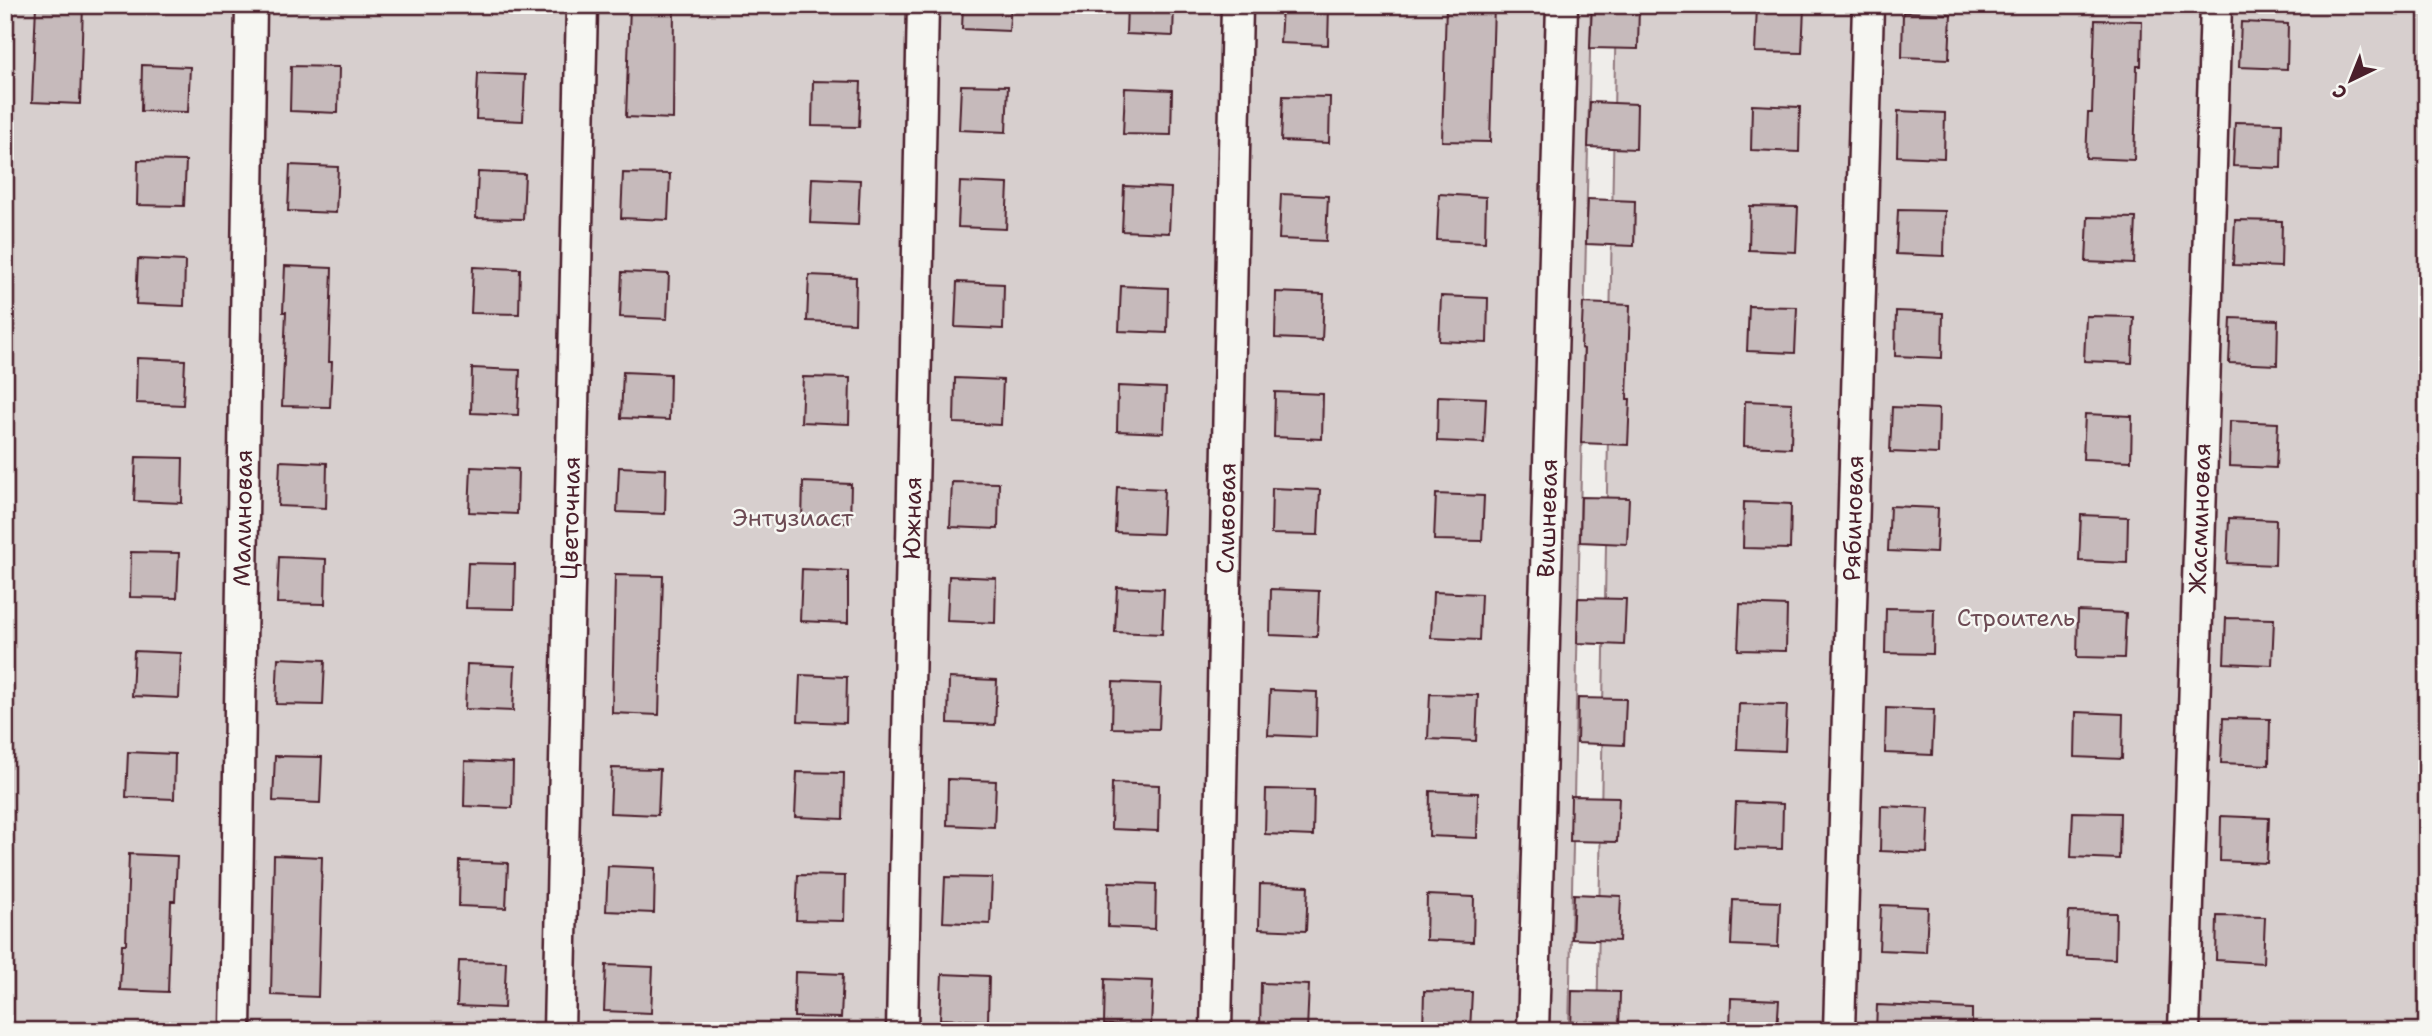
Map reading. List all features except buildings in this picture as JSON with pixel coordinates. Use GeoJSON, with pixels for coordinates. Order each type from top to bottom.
{"type":"FeatureCollection","features":[{"type":"Feature","properties":{"kind":"street","name":"Малиновая"},"geometry":{"type":"LineString","coordinates":[[236,1031],[251,5]]}},
{"type":"Feature","properties":{"kind":"street","name":"Цветочная"},"geometry":{"type":"LineString","coordinates":[[559,1031],[582,5]]}},
{"type":"Feature","properties":{"kind":"street","name":"Южная"},"geometry":{"type":"LineString","coordinates":[[902,1031],[923,5]]}},
{"type":"Feature","properties":{"kind":"street","name":"Сливовая"},"geometry":{"type":"LineString","coordinates":[[1216,1031],[1237,5]]}},
{"type":"Feature","properties":{"kind":"street","name":"Вишневая"},"geometry":{"type":"LineString","coordinates":[[1533,1031],[1562,5]]}},
{"type":"Feature","properties":{"kind":"street","name":"Рябиновая"},"geometry":{"type":"LineString","coordinates":[[1839,1031],[1868,5]]}},
{"type":"Feature","properties":{"kind":"street","name":"Жасминовая"},"geometry":{"type":"LineString","coordinates":[[2184,1031],[2216,5]]}},
{"type":"Feature","properties":{"kind":"green space","name":"Энтузиаст"},"geometry":{"type":"Polygon","coordinates":[[[5,5],[1591,5],[1569,1031],[5,1031],[5,5]]]}},
{"type":"Feature","properties":{"kind":"green space","name":"Строитель"},"geometry":{"type":"Polygon","coordinates":[[[1616,5],[2427,5],[2427,1031],[1597,1031],[1616,5]]]}}]}
